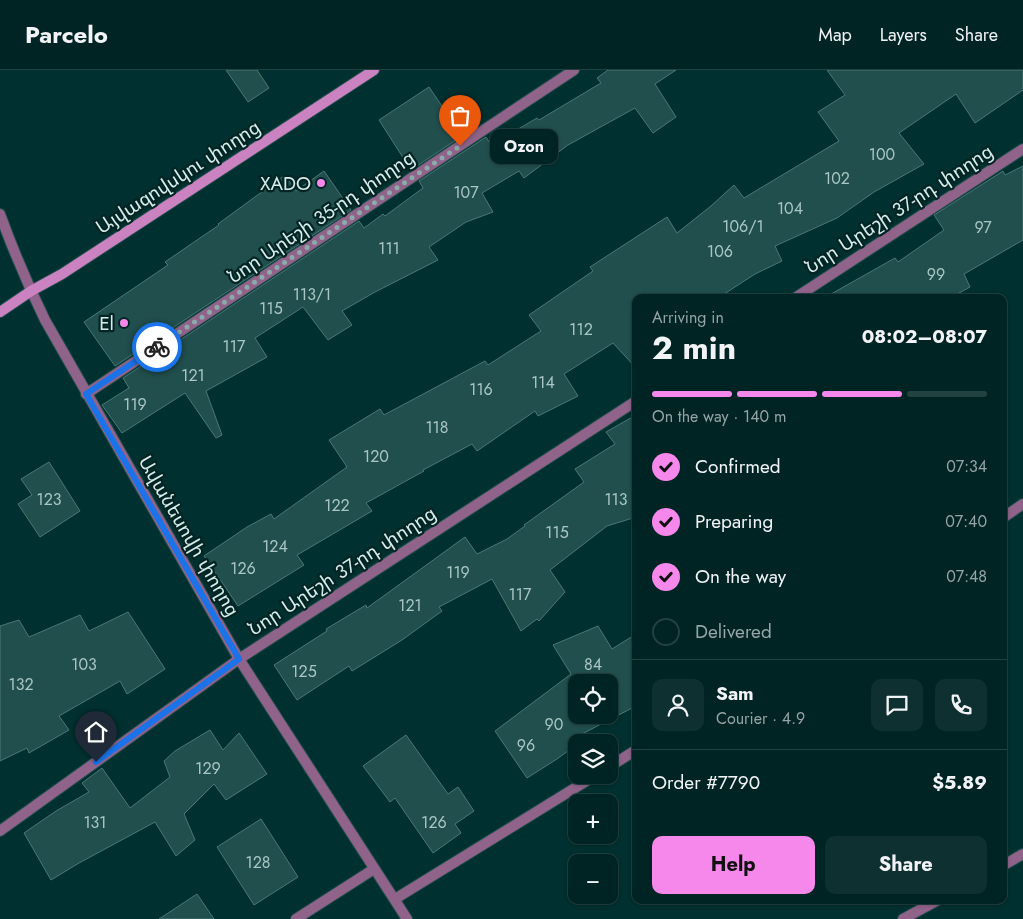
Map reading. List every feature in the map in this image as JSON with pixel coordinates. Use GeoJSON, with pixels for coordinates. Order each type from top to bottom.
{"type":"FeatureCollection","features":[{"type":"Feature","properties":{"kind":"main road","name":"Այվազովսկու փողոց"},"geometry":{"type":"LineString","coordinates":[[0,312],[31,291],[70,269],[374,70]]}},
{"type":"Feature","properties":{"kind":"street","name":"Նոր Արեշի 35-րդ փողոց"},"geometry":{"type":"LineString","coordinates":[[86,394],[574,70]]}},
{"type":"Feature","properties":{"kind":"street","name":"Նոր Արեշի 37-րդ փողոց"},"geometry":{"type":"LineString","coordinates":[[801,294],[1023,149]]}},
{"type":"Feature","properties":{"kind":"street","name":"Ավանեսովի փողոց"},"geometry":{"type":"LineString","coordinates":[[0,214],[31,291],[86,394],[239,659],[407,919]]}},
{"type":"Feature","properties":{"kind":"street","name":"Նոր Արեշի 37-րդ փողոց"},"geometry":{"type":"LineString","coordinates":[[0,831],[239,659],[632,403]]}},
{"type":"Feature","properties":{"kind":"street"},"geometry":{"type":"LineString","coordinates":[[1007,515],[1023,504]]}},
{"type":"Feature","properties":{"kind":"street"},"geometry":{"type":"LineString","coordinates":[[618,761],[632,753]]}},
{"type":"Feature","properties":{"kind":"street"},"geometry":{"type":"LineString","coordinates":[[395,899],[581,784]]}},
{"type":"Feature","properties":{"kind":"street"},"geometry":{"type":"LineString","coordinates":[[1007,863],[1023,854]]}},
{"type":"Feature","properties":{"kind":"street"},"geometry":{"type":"LineString","coordinates":[[296,919],[374,869]]}},
{"type":"Feature","properties":{"kind":"street"},"geometry":{"type":"LineString","coordinates":[[903,919],[931,904]]}},
{"type":"Feature","properties":{"kind":"building"},"geometry":{"type":"Polygon","coordinates":[[[226,70],[257,70],[269,88],[248,102],[226,70]]]}},
{"type":"Feature","properties":{"kind":"building"},"geometry":{"type":"Polygon","coordinates":[[[608,70],[676,70],[655,84],[676,117],[653,133],[635,108],[568,145],[524,178],[519,171],[482,193],[493,212],[466,222],[429,247],[438,260],[342,311],[352,325],[328,340],[303,307],[255,338],[267,357],[206,391],[222,435],[216,438],[185,393],[122,433],[102,405],[129,388],[123,378],[359,221],[364,228],[383,214],[385,216],[423,188],[419,181],[486,137],[491,145],[537,118],[539,120],[601,83],[597,78],[608,70]]]}},
{"type":"Feature","properties":{"kind":"building"},"geometry":{"type":"Polygon","coordinates":[[[827,70],[1023,70],[1023,90],[975,123],[956,94],[899,133],[924,164],[874,192],[837,218],[775,246],[782,261],[755,274],[724,294],[632,294],[632,364],[613,343],[564,374],[578,396],[538,416],[535,411],[477,451],[472,444],[366,503],[372,511],[297,555],[304,565],[238,606],[204,556],[247,527],[271,514],[274,519],[347,467],[329,440],[380,409],[384,415],[485,361],[488,365],[541,331],[529,315],[593,271],[590,267],[667,217],[677,233],[734,185],[744,198],[839,141],[818,112],[845,95],[827,70]]]}},
{"type":"Feature","properties":{"kind":"building"},"geometry":{"type":"Polygon","coordinates":[[[429,87],[462,136],[411,170],[379,120],[429,87]]]}},
{"type":"Feature","properties":{"kind":"building"},"geometry":{"type":"Polygon","coordinates":[[[1023,166],[1023,240],[964,274],[970,287],[957,294],[831,294],[895,258],[898,262],[944,230],[934,215],[1003,171],[1005,175],[1023,166]]]}},
{"type":"Feature","properties":{"kind":"building"},"geometry":{"type":"Polygon","coordinates":[[[324,171],[351,210],[115,366],[84,322],[168,265],[165,262],[219,225],[285,175],[296,191],[324,171]]]}},
{"type":"Feature","properties":{"kind":"building"},"geometry":{"type":"Polygon","coordinates":[[[632,417],[632,518],[607,526],[550,570],[565,592],[539,621],[537,619],[521,631],[492,579],[439,607],[442,611],[402,640],[352,671],[349,666],[297,700],[274,665],[327,631],[326,629],[366,605],[367,608],[465,537],[477,554],[507,539],[584,482],[575,469],[615,444],[606,432],[632,417]]]}},
{"type":"Feature","properties":{"kind":"building"},"geometry":{"type":"Polygon","coordinates":[[[49,462],[80,511],[40,537],[18,504],[32,495],[21,479],[49,462]]]}},
{"type":"Feature","properties":{"kind":"building"},"geometry":{"type":"Polygon","coordinates":[[[128,612],[165,669],[127,694],[120,681],[59,716],[69,730],[29,753],[27,748],[0,761],[0,626],[19,620],[29,637],[80,615],[89,631],[128,612]]]}},
{"type":"Feature","properties":{"kind":"building"},"geometry":{"type":"Polygon","coordinates":[[[598,626],[612,649],[632,636],[632,708],[618,715],[618,674],[571,674],[553,645],[598,626]]]}},
{"type":"Feature","properties":{"kind":"building"},"geometry":{"type":"Polygon","coordinates":[[[568,676],[568,724],[601,724],[582,734],[568,734],[568,751],[527,778],[495,731],[568,676]]]}},
{"type":"Feature","properties":{"kind":"building"},"geometry":{"type":"Polygon","coordinates":[[[210,730],[223,750],[239,733],[267,774],[226,800],[214,784],[184,814],[195,840],[176,856],[155,822],[51,880],[24,833],[56,811],[89,792],[82,783],[102,768],[130,808],[170,777],[164,761],[175,751],[210,730]]]}},
{"type":"Feature","properties":{"kind":"building"},"geometry":{"type":"Polygon","coordinates":[[[406,735],[448,794],[458,787],[474,811],[455,824],[461,833],[433,853],[395,798],[390,802],[363,766],[406,735]]]}},
{"type":"Feature","properties":{"kind":"building"},"geometry":{"type":"Polygon","coordinates":[[[261,819],[298,877],[254,905],[217,847],[261,819]]]}},
{"type":"Feature","properties":{"kind":"building"},"geometry":{"type":"Polygon","coordinates":[[[197,894],[214,919],[159,919],[197,894]]]}},
{"type":"Feature","properties":{"kind":"way so far"},"geometry":{"type":"LineString","coordinates":[[157,347],[460,146]]}},
{"type":"Feature","properties":{"kind":"place","name":"Ozon"},"geometry":{"type":"Point","coordinates":[460,146]}},
{"type":"Feature","properties":{"kind":"place","name":"XADO"},"geometry":{"type":"Point","coordinates":[321,183]}},
{"type":"Feature","properties":{"kind":"place","name":"El"},"geometry":{"type":"Point","coordinates":[124,323]}},
{"type":"Feature","properties":{"kind":"route"},"geometry":{"type":"LineString","coordinates":[[96,762],[239,659],[86,394],[157,347]]}}]}
